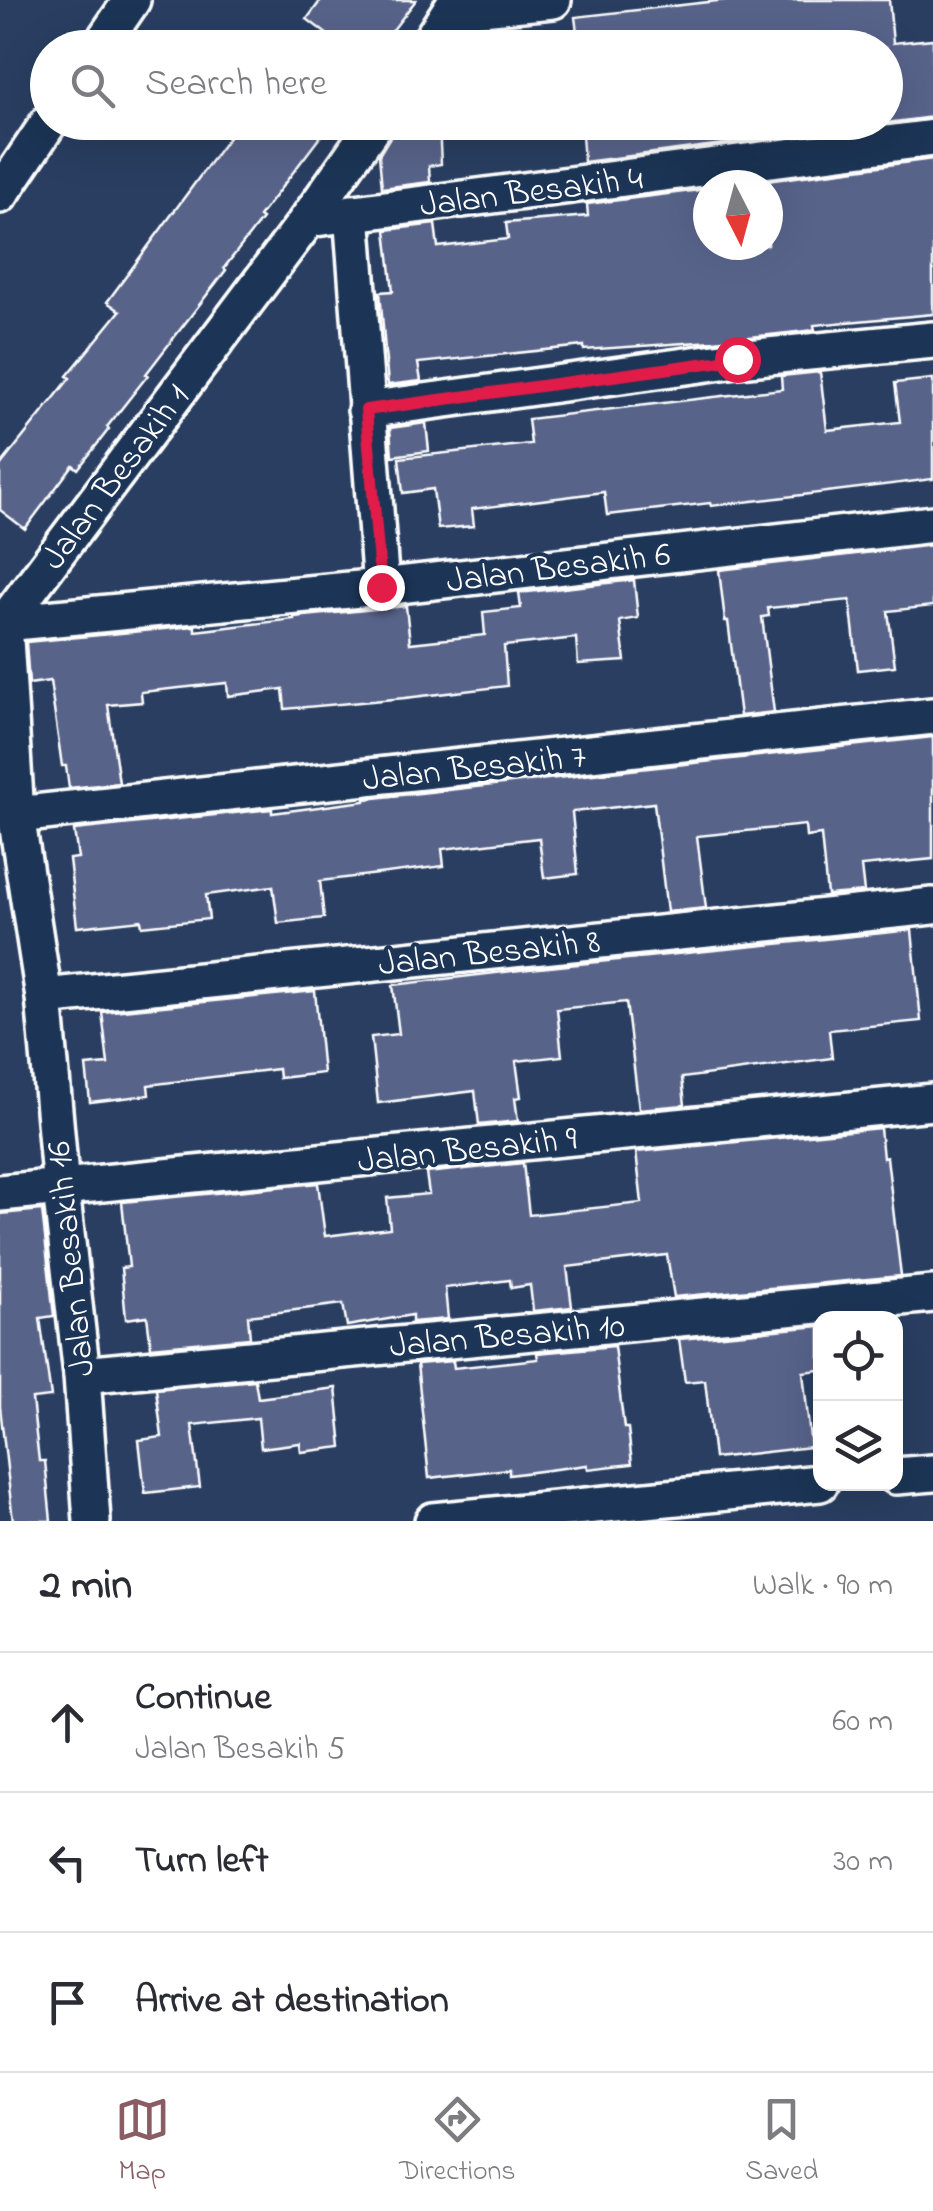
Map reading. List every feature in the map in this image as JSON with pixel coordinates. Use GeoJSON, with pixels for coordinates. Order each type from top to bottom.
{"type":"FeatureCollection","features":[{"type":"Feature","properties":{"kind":"street"},"geometry":{"type":"LineString","coordinates":[[112,30],[132,0]]}},
{"type":"Feature","properties":{"kind":"street"},"geometry":{"type":"LineString","coordinates":[[438,30],[454,5],[553,0]]}},
{"type":"Feature","properties":{"kind":"street","name":"Jalan Besakih 4"},"geometry":{"type":"LineString","coordinates":[[308,219],[933,138]]}},
{"type":"Feature","properties":{"kind":"street"},"geometry":{"type":"LineString","coordinates":[[0,194],[37,140]]}},
{"type":"Feature","properties":{"kind":"street","name":"Jalan Besakih 1"},"geometry":{"type":"LineString","coordinates":[[4,624],[363,140]]}},
{"type":"Feature","properties":{"kind":"street"},"geometry":{"type":"LineString","coordinates":[[352,213],[381,587]]}},
{"type":"Feature","properties":{"kind":"street"},"geometry":{"type":"LineString","coordinates":[[366,410],[737,359],[933,340]]}},
{"type":"Feature","properties":{"kind":"street","name":"Jalan Besakih 6"},"geometry":{"type":"LineString","coordinates":[[4,624],[381,587],[933,524]]}},
{"type":"Feature","properties":{"kind":"street"},"geometry":{"type":"LineString","coordinates":[[4,624],[16,815],[44,997]]}},
{"type":"Feature","properties":{"kind":"street","name":"Jalan Besakih 7"},"geometry":{"type":"LineString","coordinates":[[16,815],[933,716]]}},
{"type":"Feature","properties":{"kind":"street","name":"Jalan Besakih 8"},"geometry":{"type":"LineString","coordinates":[[44,997],[933,906]]}},
{"type":"Feature","properties":{"kind":"street","name":"Jalan Besakih 16"},"geometry":{"type":"LineString","coordinates":[[44,997],[82,1375],[92,1521]]}},
{"type":"Feature","properties":{"kind":"street","name":"Jalan Besakih 9"},"geometry":{"type":"LineString","coordinates":[[0,1194],[933,1102]]}},
{"type":"Feature","properties":{"kind":"street","name":"Jalan Besakih 10"},"geometry":{"type":"LineString","coordinates":[[82,1375],[933,1294]]}},
{"type":"Feature","properties":{"kind":"street"},"geometry":{"type":"LineString","coordinates":[[903,1475],[933,1472]]}},
{"type":"Feature","properties":{"kind":"street"},"geometry":{"type":"LineString","coordinates":[[433,1521],[813,1485]]}},
{"type":"Feature","properties":{"kind":"building"},"geometry":{"type":"Polygon","coordinates":[[[321,0],[416,0],[393,30],[321,30],[307,19],[321,0]]]}},
{"type":"Feature","properties":{"kind":"building"},"geometry":{"type":"Polygon","coordinates":[[[726,0],[889,0],[892,30],[577,30],[575,17],[726,0]]]}},
{"type":"Feature","properties":{"kind":"building"},"geometry":{"type":"Polygon","coordinates":[[[933,39],[933,117],[903,121],[903,42],[933,39]]]}},
{"type":"Feature","properties":{"kind":"building"},"geometry":{"type":"Polygon","coordinates":[[[227,140],[318,140],[109,429],[78,469],[73,465],[25,529],[0,510],[0,466],[120,311],[107,302],[227,140]]]}},
{"type":"Feature","properties":{"kind":"building"},"geometry":{"type":"Polygon","coordinates":[[[388,140],[440,140],[441,164],[429,166],[430,182],[382,188],[379,155],[388,140]]]}},
{"type":"Feature","properties":{"kind":"building"},"geometry":{"type":"Polygon","coordinates":[[[582,140],[755,140],[584,162],[582,140]]]}},
{"type":"Feature","properties":{"kind":"building"},"geometry":{"type":"Polygon","coordinates":[[[933,159],[933,314],[814,325],[815,330],[714,341],[584,350],[584,346],[418,363],[421,381],[388,385],[380,292],[393,291],[386,230],[435,224],[438,247],[508,239],[506,223],[588,216],[587,204],[693,191],[693,260],[783,260],[783,179],[933,159]]]}},
{"type":"Feature","properties":{"kind":"building"},"geometry":{"type":"Polygon","coordinates":[[[820,372],[827,430],[900,422],[895,383],[933,379],[933,479],[607,515],[604,492],[472,509],[474,526],[438,529],[433,489],[403,493],[399,458],[531,444],[528,419],[782,389],[781,376],[820,372]]]}},
{"type":"Feature","properties":{"kind":"building"},"geometry":{"type":"Polygon","coordinates":[[[426,423],[429,451],[392,456],[390,428],[426,423]]]}},
{"type":"Feature","properties":{"kind":"building"},"geometry":{"type":"Polygon","coordinates":[[[933,545],[933,606],[888,611],[895,666],[858,670],[850,600],[768,608],[769,616],[762,617],[774,712],[740,716],[719,570],[933,545]]]}},
{"type":"Feature","properties":{"kind":"building"},"geometry":{"type":"Polygon","coordinates":[[[634,580],[638,618],[620,621],[625,661],[578,664],[576,638],[504,646],[507,686],[285,709],[283,689],[228,696],[227,683],[141,692],[142,702],[108,705],[119,783],[69,788],[66,766],[62,766],[50,681],[29,684],[26,642],[195,626],[195,631],[406,606],[410,643],[485,635],[483,612],[521,608],[519,593],[634,580]]]}},
{"type":"Feature","properties":{"kind":"building"},"geometry":{"type":"Polygon","coordinates":[[[933,737],[933,859],[861,866],[864,892],[827,895],[821,835],[806,837],[805,825],[697,836],[706,908],[667,912],[654,803],[572,812],[578,874],[544,878],[539,838],[442,849],[444,866],[320,881],[324,918],[278,923],[273,886],[206,895],[209,919],[142,926],[141,920],[77,927],[69,859],[78,858],[74,830],[272,809],[272,813],[365,799],[933,737]]]}},
{"type":"Feature","properties":{"kind":"building"},"geometry":{"type":"Polygon","coordinates":[[[912,930],[921,1021],[829,1030],[832,1058],[682,1078],[685,1105],[639,1109],[626,1002],[557,1009],[562,1056],[516,1061],[521,1097],[515,1098],[518,1121],[479,1125],[475,1091],[378,1103],[371,1037],[399,1034],[393,985],[912,930]]]}},
{"type":"Feature","properties":{"kind":"building"},"geometry":{"type":"Polygon","coordinates":[[[315,991],[323,1073],[279,1078],[278,1069],[148,1085],[149,1095],[90,1102],[86,1066],[108,1064],[102,1012],[315,991]]]}},
{"type":"Feature","properties":{"kind":"building"},"geometry":{"type":"Polygon","coordinates":[[[880,1128],[901,1276],[674,1297],[667,1255],[567,1267],[572,1307],[533,1311],[530,1285],[511,1288],[510,1280],[445,1288],[448,1319],[412,1322],[412,1315],[347,1326],[343,1304],[248,1316],[250,1338],[151,1347],[147,1316],[126,1319],[121,1268],[129,1267],[122,1202],[318,1183],[325,1236],[390,1228],[387,1198],[429,1194],[426,1173],[523,1163],[529,1215],[642,1203],[636,1152],[880,1128]]]}},
{"type":"Feature","properties":{"kind":"building"},"geometry":{"type":"Polygon","coordinates":[[[42,1210],[54,1316],[40,1318],[51,1397],[32,1399],[39,1461],[45,1461],[51,1521],[13,1521],[0,1407],[0,1214],[42,1210]]]}},
{"type":"Feature","properties":{"kind":"building"},"geometry":{"type":"Polygon","coordinates":[[[813,1327],[813,1371],[803,1372],[811,1447],[714,1458],[705,1380],[685,1382],[679,1339],[813,1327]]]}},
{"type":"Feature","properties":{"kind":"building"},"geometry":{"type":"Polygon","coordinates":[[[614,1346],[632,1464],[588,1469],[587,1465],[509,1475],[509,1469],[429,1478],[417,1364],[453,1361],[454,1368],[538,1359],[537,1353],[614,1346]]]}},
{"type":"Feature","properties":{"kind":"building"},"geometry":{"type":"Polygon","coordinates":[[[255,1380],[258,1398],[336,1388],[342,1447],[301,1452],[300,1443],[261,1448],[258,1418],[192,1425],[200,1487],[145,1493],[139,1440],[162,1437],[156,1389],[255,1380]]]}},
{"type":"Feature","properties":{"kind":"route"},"geometry":{"type":"LineString","coordinates":[[381,587],[366,410],[737,359]]}}]}
